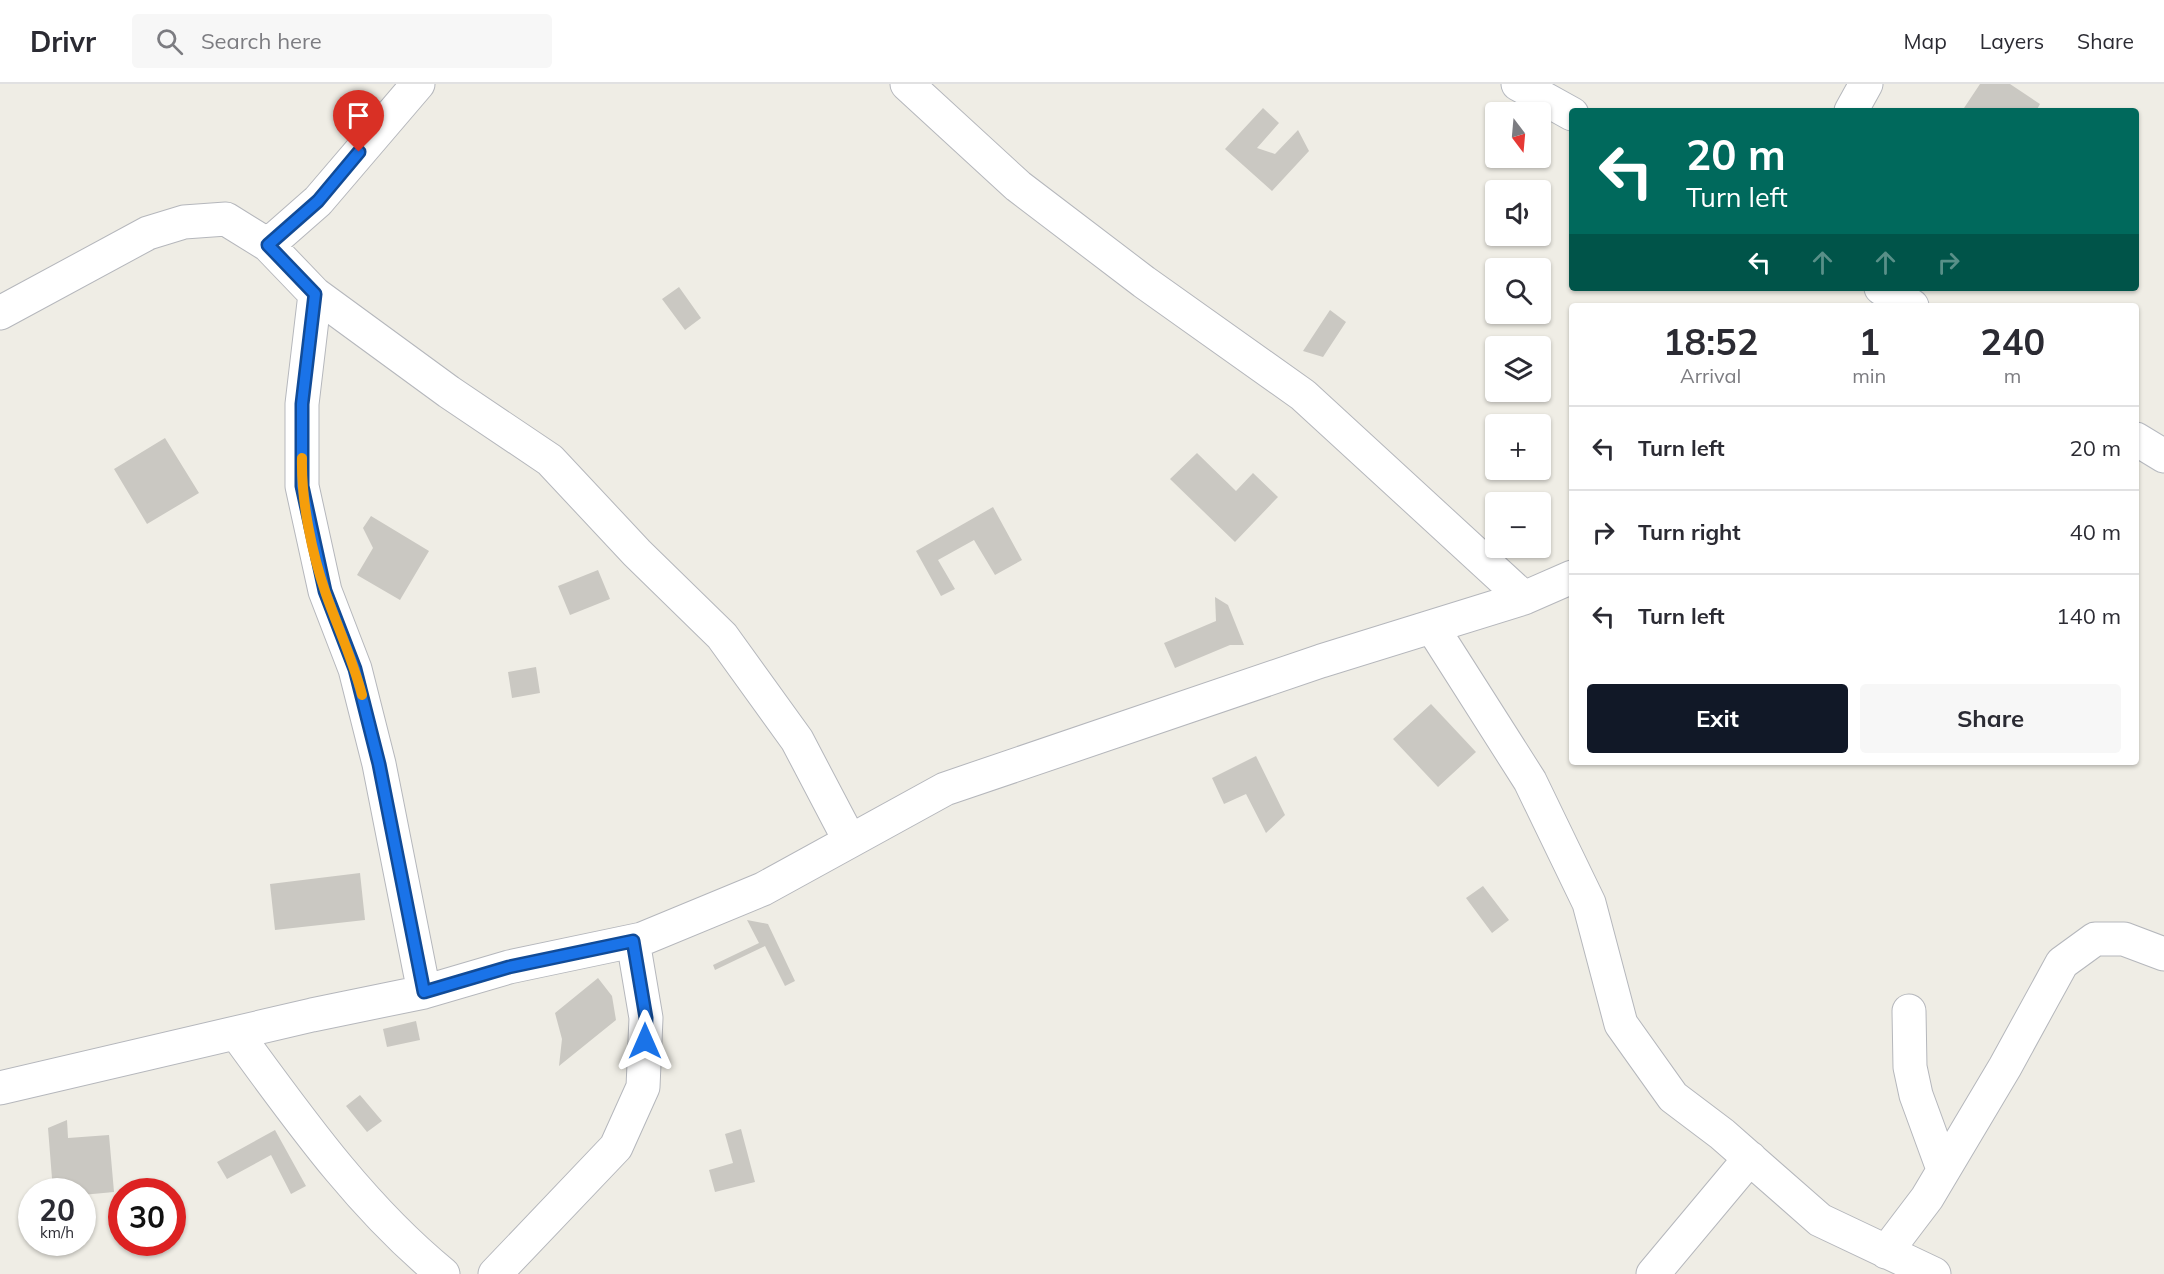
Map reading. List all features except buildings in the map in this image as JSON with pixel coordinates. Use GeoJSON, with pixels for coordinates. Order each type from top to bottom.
{"type":"FeatureCollection","features":[{"type":"Feature","properties":{"kind":"street"},"geometry":{"type":"LineString","coordinates":[[268,245],[318,201],[418,84]]}},
{"type":"Feature","properties":{"kind":"street"},"geometry":{"type":"LineString","coordinates":[[907,84],[1018,186],[1144,282],[1303,395],[1524,598]]}},
{"type":"Feature","properties":{"kind":"street"},"geometry":{"type":"LineString","coordinates":[[1518,84],[1569,112]]}},
{"type":"Feature","properties":{"kind":"street"},"geometry":{"type":"LineString","coordinates":[[1853,108],[1866,84]]}},
{"type":"Feature","properties":{"kind":"street"},"geometry":{"type":"LineString","coordinates":[[0,313],[148,233],[184,222],[226,219],[268,245],[315,294],[449,392],[550,460],[637,553],[722,636],[796,740],[850,841]]}},
{"type":"Feature","properties":{"kind":"street"},"geometry":{"type":"LineString","coordinates":[[1886,291],[1907,303]]}},
{"type":"Feature","properties":{"kind":"street"},"geometry":{"type":"LineString","coordinates":[[315,294],[302,404],[302,486],[325,591],[355,669],[379,764],[424,992]]}},
{"type":"Feature","properties":{"kind":"street"},"geometry":{"type":"LineString","coordinates":[[2139,441],[2164,456]]}},
{"type":"Feature","properties":{"kind":"street"},"geometry":{"type":"LineString","coordinates":[[0,1088],[424,992],[509,967],[633,941],[763,889],[945,789],[1178,708],[1524,598],[1569,578]]}},
{"type":"Feature","properties":{"kind":"street"},"geometry":{"type":"LineString","coordinates":[[1432,627],[1530,781],[1589,903],[1621,1024],[1673,1097],[1722,1134],[1820,1220],[1934,1274]]}},
{"type":"Feature","properties":{"kind":"street"},"geometry":{"type":"LineString","coordinates":[[1886,1252],[1927,1198],[2005,1067],[2062,963],[2095,939],[2124,939],[2164,954]]}},
{"type":"Feature","properties":{"kind":"street"},"geometry":{"type":"LineString","coordinates":[[495,1274],[616,1148],[643,1087],[646,1018],[633,941]]}},
{"type":"Feature","properties":{"kind":"street"},"geometry":{"type":"LineString","coordinates":[[1909,1011],[1910,1067],[1916,1095],[1943,1168]]}},
{"type":"Feature","properties":{"kind":"street"},"geometry":{"type":"LineString","coordinates":[[236,1033],[308,1131],[370,1208],[442,1274]]}},
{"type":"Feature","properties":{"kind":"street"},"geometry":{"type":"LineString","coordinates":[[1653,1274],[1750,1158]]}},
{"type":"Feature","properties":{"kind":"slow traffic"},"geometry":{"type":"LineString","coordinates":[[302,458],[302,486],[325,591],[355,669],[362,695]]}},
{"type":"Feature","properties":{"kind":"route"},"geometry":{"type":"LineString","coordinates":[[359,152],[318,201],[268,245],[315,294],[302,404],[302,486],[325,591],[355,669],[379,764],[424,992],[509,967],[633,941],[646,1018],[645,1041]]}}]}
